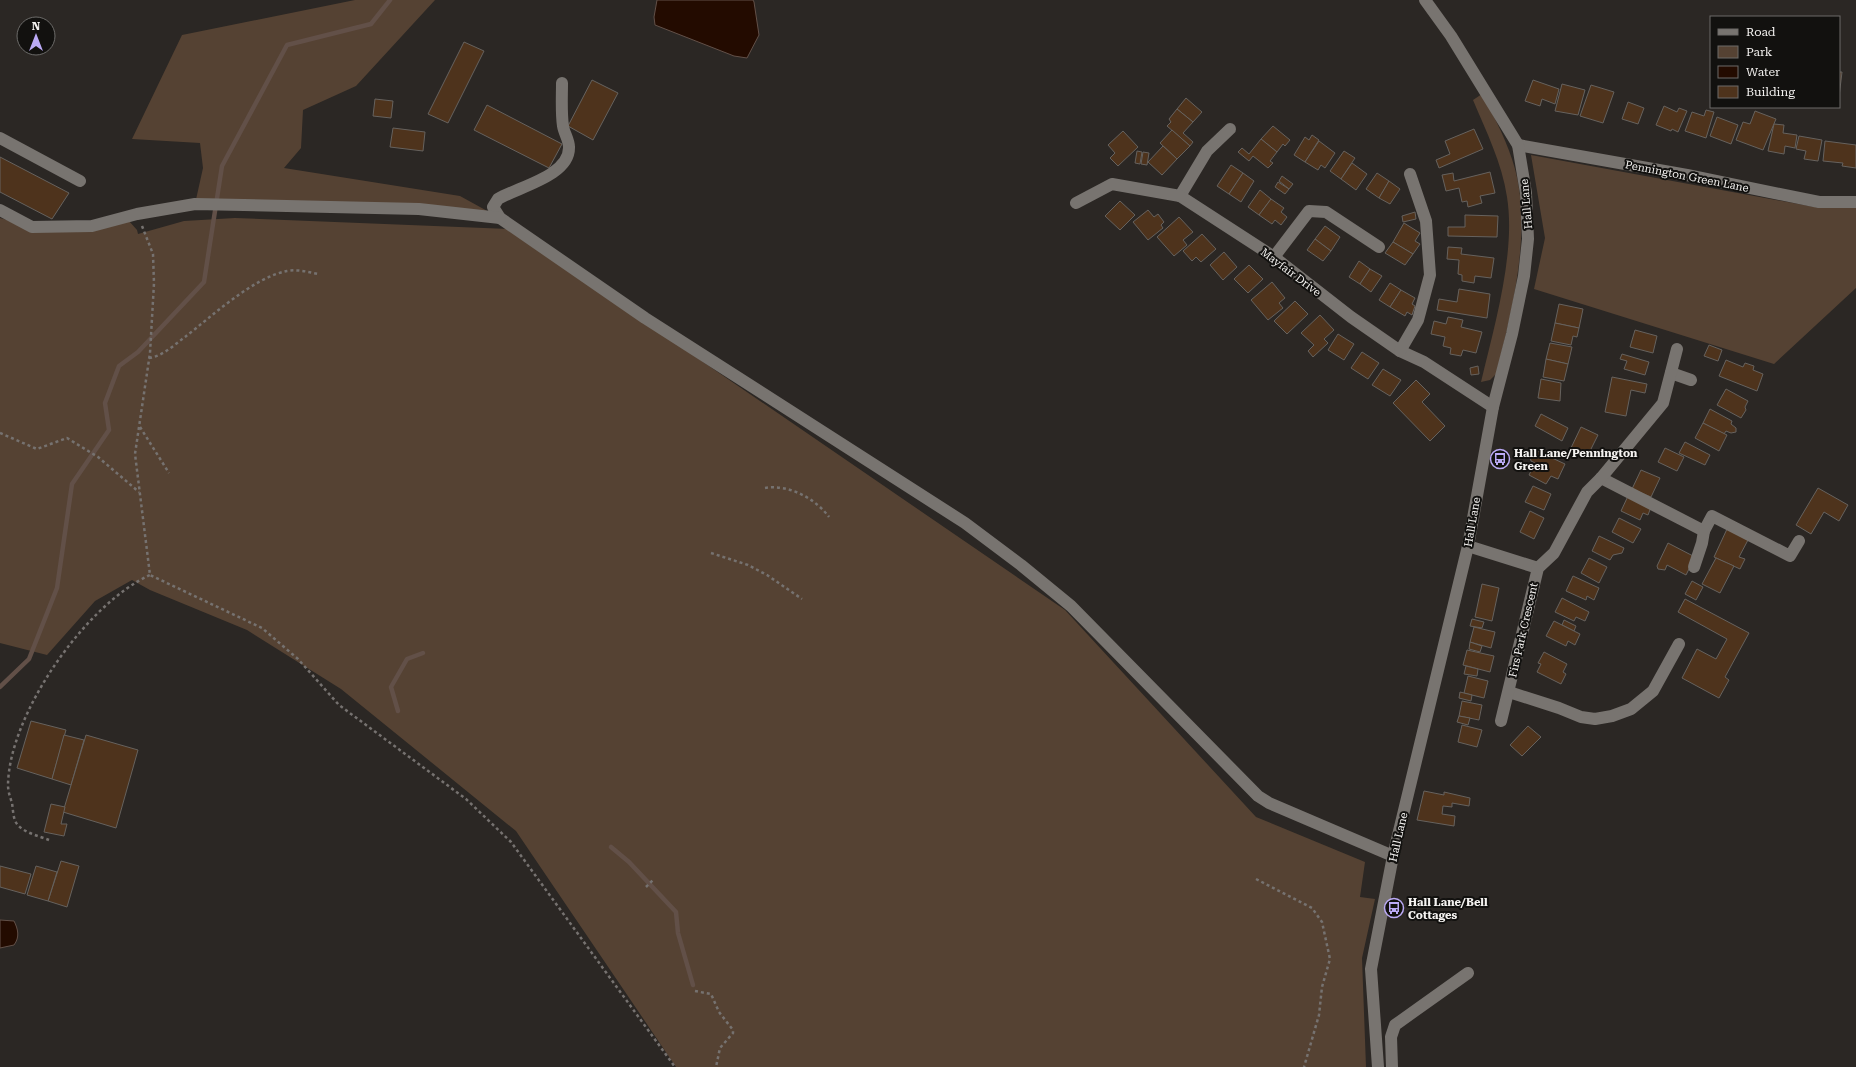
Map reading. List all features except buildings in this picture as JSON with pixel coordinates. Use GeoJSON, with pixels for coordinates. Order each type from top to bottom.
{"type":"FeatureCollection","features":[{"type":"Feature","properties":{"kind":"street","name":"Hall Lane"},"geometry":{"type":"LineString","coordinates":[[1378,1067],[1371,969],[1393,856],[1468,546],[1493,408],[1512,334],[1524,276],[1528,240],[1526,193],[1518,145],[1452,36],[1424,0]]}},
{"type":"Feature","properties":{"kind":"street"},"geometry":{"type":"LineString","coordinates":[[562,83],[562,120],[569,147],[567,159],[563,165],[552,174],[498,199],[493,207],[500,218],[645,318],[965,524],[1015,561],[1071,606],[1258,796],[1269,803],[1393,856]]}},
{"type":"Feature","properties":{"kind":"street"},"geometry":{"type":"LineString","coordinates":[[1180,196],[1208,152],[1230,129]]}},
{"type":"Feature","properties":{"kind":"street"},"geometry":{"type":"LineString","coordinates":[[0,138],[80,181]]}},
{"type":"Feature","properties":{"kind":"street","name":"Pennington Green Lane"},"geometry":{"type":"LineString","coordinates":[[1518,145],[1687,175],[1819,202],[1856,202]]}},
{"type":"Feature","properties":{"kind":"street"},"geometry":{"type":"LineString","coordinates":[[1400,351],[1418,320],[1430,275],[1426,222],[1410,174]]}},
{"type":"Feature","properties":{"kind":"street","name":"Mayfair Drive"},"geometry":{"type":"LineString","coordinates":[[1076,203],[1112,184],[1180,196],[1274,257],[1351,317],[1400,351],[1424,362],[1493,408]]}},
{"type":"Feature","properties":{"kind":"street"},"geometry":{"type":"LineString","coordinates":[[0,210],[32,227],[92,226],[137,214],[195,204],[419,209],[500,218]]}},
{"type":"Feature","properties":{"kind":"street"},"geometry":{"type":"LineString","coordinates":[[1274,257],[1309,210],[1326,212],[1380,247]]}},
{"type":"Feature","properties":{"kind":"street","name":"Firs Park Crescent"},"geometry":{"type":"LineString","coordinates":[[1501,721],[1538,568],[1554,553],[1587,492],[1601,478],[1663,403],[1677,349]]}},
{"type":"Feature","properties":{"kind":"street"},"geometry":{"type":"LineString","coordinates":[[1671,373],[1691,380]]}},
{"type":"Feature","properties":{"kind":"street"},"geometry":{"type":"LineString","coordinates":[[1601,478],[1704,531]]}},
{"type":"Feature","properties":{"kind":"street"},"geometry":{"type":"LineString","coordinates":[[1694,567],[1702,543],[1704,531],[1712,516],[1790,556],[1798,541]]}},
{"type":"Feature","properties":{"kind":"street","name":"Firs Park Crescent"},"geometry":{"type":"LineString","coordinates":[[1468,546],[1538,568]]}},
{"type":"Feature","properties":{"kind":"street","name":"Firs Park Crescent"},"geometry":{"type":"LineString","coordinates":[[1509,692],[1559,708],[1581,718],[1595,719],[1612,716],[1631,709],[1653,691],[1679,644]]}},
{"type":"Feature","properties":{"kind":"street"},"geometry":{"type":"LineString","coordinates":[[1392,1067],[1390,1037],[1395,1025],[1445,988],[1454,984],[1468,972]]}},
{"type":"Feature","properties":{"kind":"path"},"geometry":{"type":"LineString","coordinates":[[137,214],[153,254],[154,283],[150,323],[150,348],[135,454],[150,576]]}},
{"type":"Feature","properties":{"kind":"path"},"geometry":{"type":"LineString","coordinates":[[148,358],[167,350],[214,313],[256,284],[278,274],[289,271],[318,274]]}},
{"type":"Feature","properties":{"kind":"path"},"geometry":{"type":"LineString","coordinates":[[139,426],[168,473]]}},
{"type":"Feature","properties":{"kind":"path"},"geometry":{"type":"LineString","coordinates":[[0,433],[37,449],[67,438],[98,457],[139,493]]}},
{"type":"Feature","properties":{"kind":"path"},"geometry":{"type":"LineString","coordinates":[[765,488],[780,486],[788,488],[809,499],[829,517]]}},
{"type":"Feature","properties":{"kind":"path"},"geometry":{"type":"LineString","coordinates":[[711,553],[748,565],[767,574],[802,599]]}},
{"type":"Feature","properties":{"kind":"path"},"geometry":{"type":"LineString","coordinates":[[49,840],[30,834],[16,824],[8,786],[12,756],[22,727],[39,691],[68,648],[97,613],[138,581],[150,576],[262,628],[298,659],[339,705],[466,799],[511,842],[675,1067]]}},
{"type":"Feature","properties":{"kind":"path"},"geometry":{"type":"LineString","coordinates":[[1256,879],[1312,908],[1318,914],[1325,931],[1329,954],[1329,964],[1322,987],[1319,1015],[1304,1067]]}},
{"type":"Feature","properties":{"kind":"path"},"geometry":{"type":"LineString","coordinates":[[646,887],[652,880]]}},
{"type":"Feature","properties":{"kind":"path"},"geometry":{"type":"LineString","coordinates":[[695,992],[711,994],[719,1012],[733,1030],[733,1033],[720,1048],[716,1067]]}},
{"type":"Feature","properties":{"kind":"green space"},"geometry":{"type":"Polygon","coordinates":[[[355,0],[435,0],[356,86],[303,110],[301,148],[284,168],[460,196],[500,218],[195,204],[203,168],[200,143],[132,139],[182,35],[355,0]]]}},
{"type":"Feature","properties":{"kind":"green space"},"geometry":{"type":"Polygon","coordinates":[[[1482,94],[1501,131],[1515,169],[1520,193],[1521,245],[1514,299],[1496,374],[1490,380],[1481,382],[1502,290],[1509,242],[1509,219],[1505,184],[1493,147],[1473,100],[1482,94]]]}},
{"type":"Feature","properties":{"kind":"green space"},"geometry":{"type":"Polygon","coordinates":[[[1531,155],[1820,208],[1856,206],[1856,288],[1774,364],[1534,289],[1545,238],[1531,155]]]}},
{"type":"Feature","properties":{"kind":"green space"},"geometry":{"type":"Polygon","coordinates":[[[0,218],[32,227],[129,221],[137,230],[138,234],[184,221],[235,218],[509,229],[1065,610],[1256,817],[1365,862],[1360,897],[1375,899],[1362,958],[1366,1067],[676,1067],[516,831],[341,689],[247,630],[150,590],[132,580],[95,601],[47,655],[0,643],[0,218]]]}},
{"type":"Feature","properties":{"kind":"water"},"geometry":{"type":"Polygon","coordinates":[[[657,0],[753,0],[759,35],[747,58],[734,56],[655,25],[654,17],[657,0]]]}},
{"type":"Feature","properties":{"kind":"water"},"geometry":{"type":"Polygon","coordinates":[[[0,920],[14,921],[18,933],[14,945],[0,948],[0,920]]]}},
{"type":"Feature","properties":{"kind":"waterway"},"geometry":{"type":"LineString","coordinates":[[0,687],[29,659],[57,588],[72,484],[109,430],[105,403],[119,366],[138,352],[204,282],[222,166],[287,45],[371,24],[390,0]]}},
{"type":"Feature","properties":{"kind":"waterway"},"geometry":{"type":"LineString","coordinates":[[398,711],[391,687],[407,659],[423,653]]}},
{"type":"Feature","properties":{"kind":"waterway"},"geometry":{"type":"LineString","coordinates":[[611,847],[629,862],[676,912],[678,933],[693,985]]}},
{"type":"Feature","properties":{"kind":"place","name":"Hall Lane/Pennington Green"},"geometry":{"type":"Point","coordinates":[1500,459]}},
{"type":"Feature","properties":{"kind":"place","name":"Hall Lane/Bell Cottages"},"geometry":{"type":"Point","coordinates":[1394,908]}}]}
